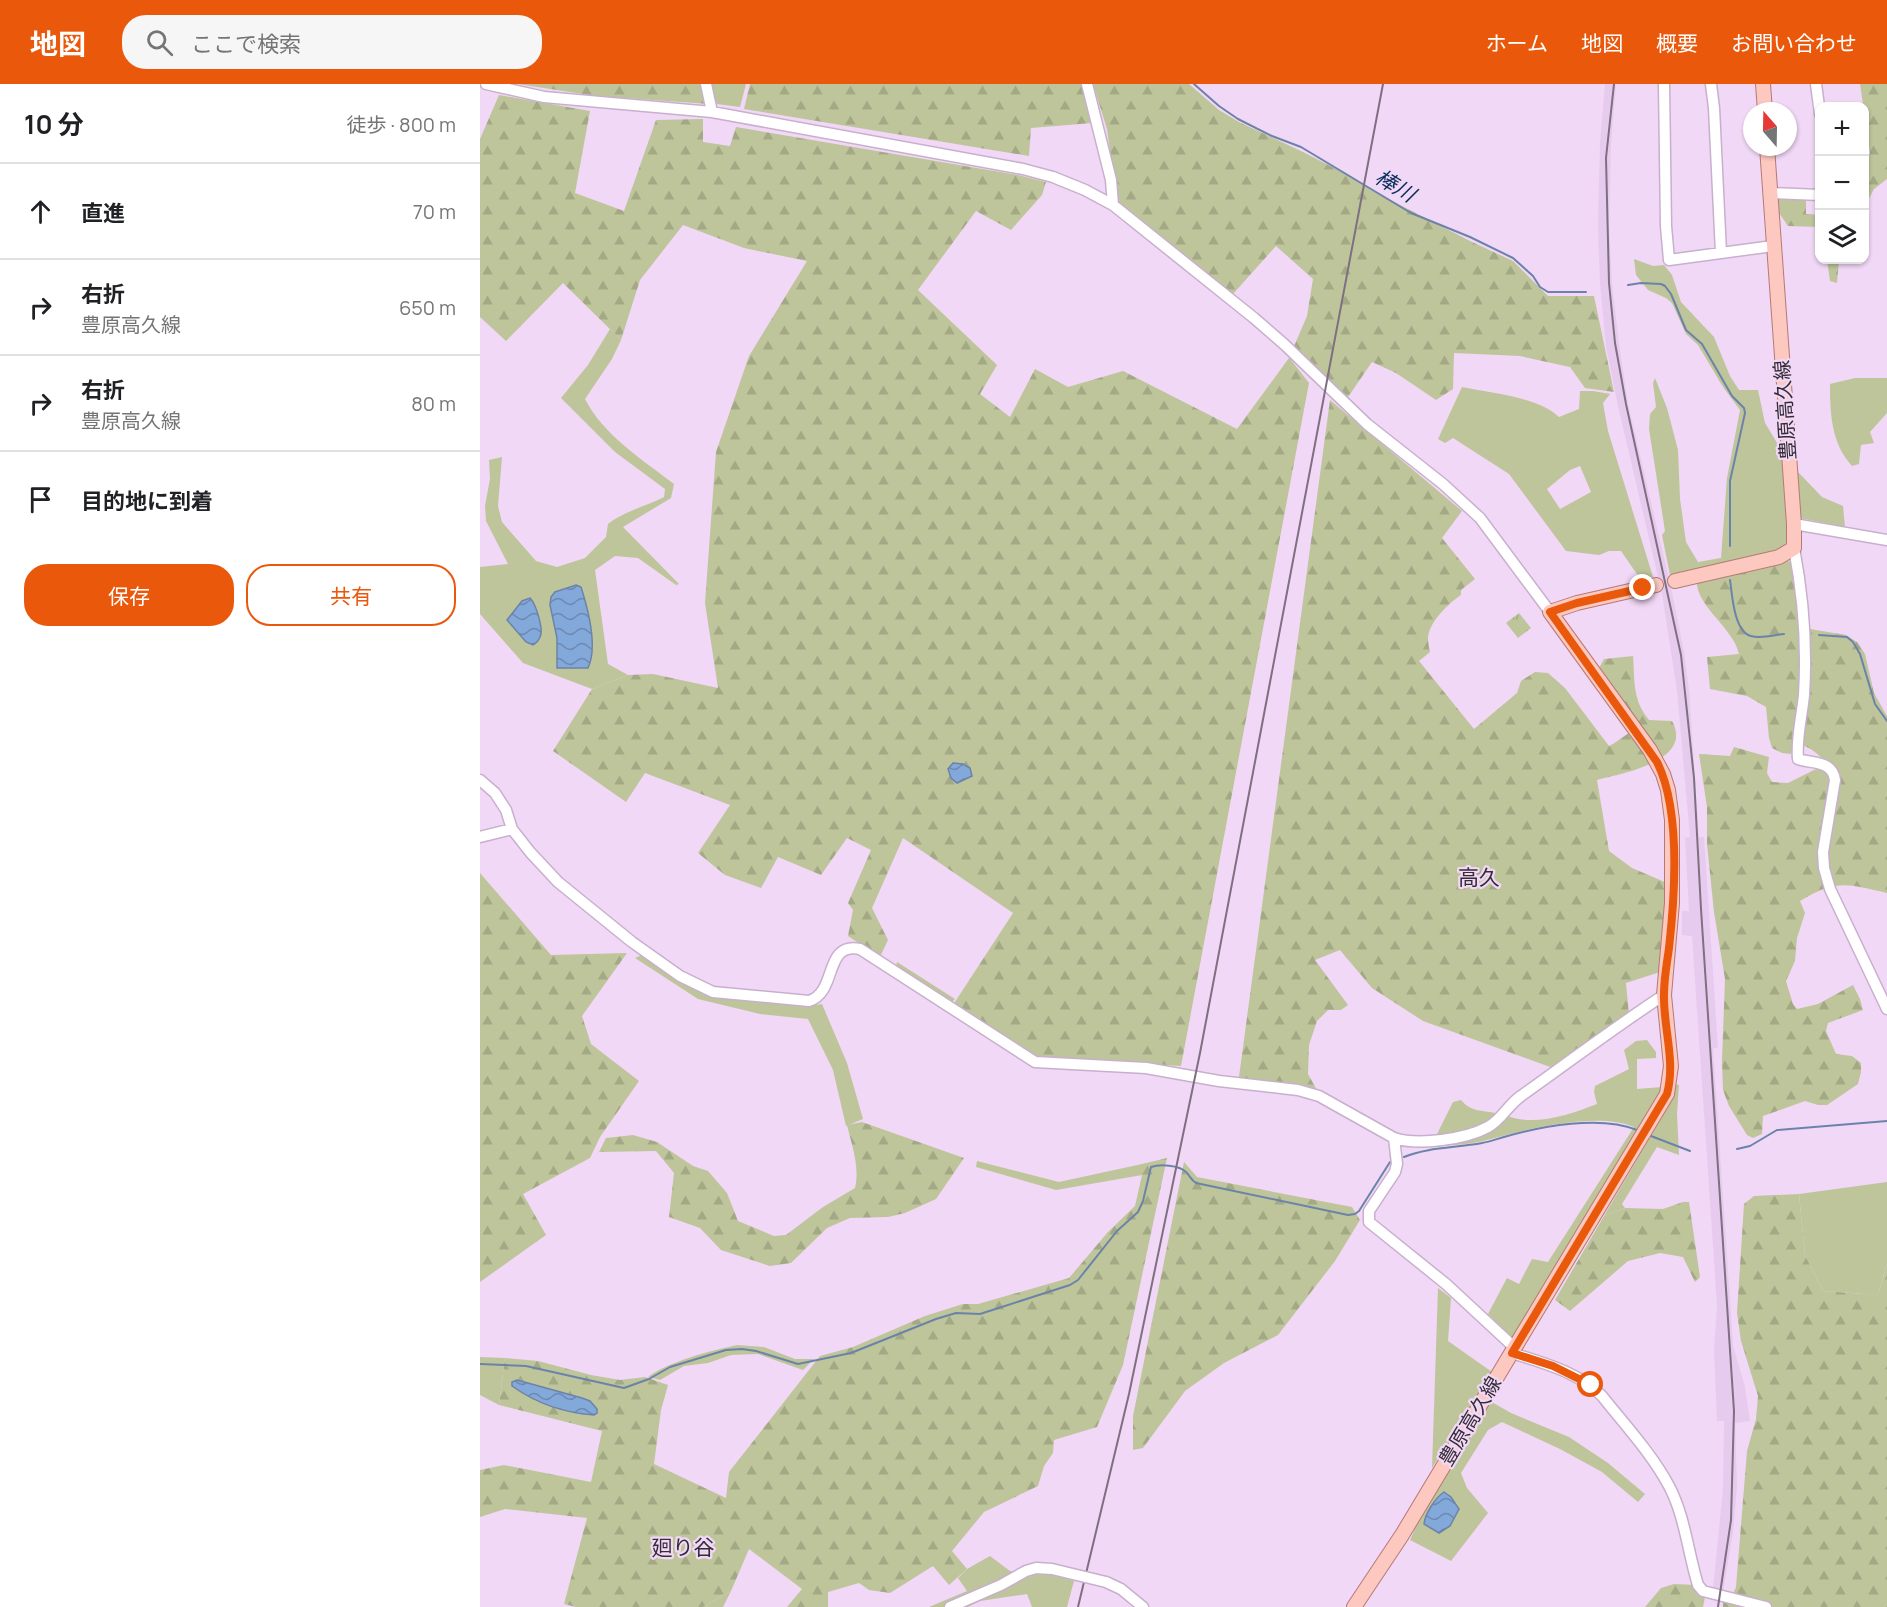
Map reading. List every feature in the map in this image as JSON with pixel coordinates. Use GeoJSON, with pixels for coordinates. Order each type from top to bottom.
{"type":"FeatureCollection","features":[{"type":"Feature","properties":{"kind":"main road"},"geometry":{"type":"LineString","coordinates":[[1763,84],[1764,102]]}},
{"type":"Feature","properties":{"kind":"main road","name":"豊原高久線"},"geometry":{"type":"LineString","coordinates":[[1768,156],[1794,548]]}},
{"type":"Feature","properties":{"kind":"main road"},"geometry":{"type":"LineString","coordinates":[[1675,581],[1779,557],[1794,548]]}},
{"type":"Feature","properties":{"kind":"main road"},"geometry":{"type":"LineString","coordinates":[[1550,612],[1577,603],[1656,585]]}},
{"type":"Feature","properties":{"kind":"main road","name":"豊原高久線"},"geometry":{"type":"LineString","coordinates":[[1353,1607],[1402,1535],[1514,1350],[1667,1094],[1670,1083],[1671,1066],[1664,995],[1671,925],[1673,867],[1671,812],[1665,782],[1650,750],[1550,612]]}},
{"type":"Feature","properties":{"kind":"street"},"geometry":{"type":"LineString","coordinates":[[486,84],[544,97],[712,112],[1023,169],[1053,177],[1086,190],[1113,205],[1254,318],[1367,424],[1462,501],[1494,536],[1550,612]]}},
{"type":"Feature","properties":{"kind":"street"},"geometry":{"type":"LineString","coordinates":[[706,84],[712,112]]}},
{"type":"Feature","properties":{"kind":"street"},"geometry":{"type":"LineString","coordinates":[[1087,84],[1109,170],[1113,205]]}},
{"type":"Feature","properties":{"kind":"street"},"geometry":{"type":"LineString","coordinates":[[1664,84],[1666,226],[1669,260],[1773,246]]}},
{"type":"Feature","properties":{"kind":"street"},"geometry":{"type":"LineString","coordinates":[[1711,84],[1716,131],[1721,254]]}},
{"type":"Feature","properties":{"kind":"street"},"geometry":{"type":"LineString","coordinates":[[1816,84],[1818,102]]}},
{"type":"Feature","properties":{"kind":"street"},"geometry":{"type":"LineString","coordinates":[[1770,193],[1815,195]]}},
{"type":"Feature","properties":{"kind":"street"},"geometry":{"type":"LineString","coordinates":[[1794,524],[1887,540]]}},
{"type":"Feature","properties":{"kind":"street"},"geometry":{"type":"LineString","coordinates":[[1794,548],[1804,645],[1804,695],[1798,759],[1822,764],[1830,767],[1834,772],[1835,780],[1823,852],[1824,868],[1830,889],[1887,1009]]}},
{"type":"Feature","properties":{"kind":"street"},"geometry":{"type":"LineString","coordinates":[[480,780],[495,793],[506,810],[512,829],[558,882],[598,916],[680,976],[713,992],[809,1001],[818,999],[837,956],[843,949],[851,947],[860,949],[1035,1062],[1146,1068],[1298,1090],[1319,1096],[1394,1138],[1415,1142],[1465,1136],[1491,1125],[1520,1097],[1664,995]]}},
{"type":"Feature","properties":{"kind":"street"},"geometry":{"type":"LineString","coordinates":[[480,837],[512,829]]}},
{"type":"Feature","properties":{"kind":"street"},"geometry":{"type":"LineString","coordinates":[[1394,1138],[1397,1164],[1395,1172],[1369,1211],[1369,1222],[1446,1284],[1514,1350],[1591,1385],[1602,1396],[1670,1487],[1678,1507],[1698,1585],[1703,1591],[1766,1607]]}},
{"type":"Feature","properties":{"kind":"street"},"geometry":{"type":"LineString","coordinates":[[950,1607],[1036,1568],[1052,1569],[1106,1582],[1121,1588],[1143,1607]]}},
{"type":"Feature","properties":{"kind":"shaded area"},"geometry":{"type":"Polygon","coordinates":[[[1605,84],[1616,84],[1611,143],[1609,226],[1612,283],[1619,344],[1628,404],[1672,592],[1689,690],[1699,837],[1704,837],[1718,1048],[1713,1048],[1733,1345],[1745,1387],[1750,1421],[1735,1423],[1737,1486],[1733,1532],[1723,1592],[1713,1590],[1723,1488],[1724,1421],[1717,1421],[1714,1351],[1717,1305],[1692,936],[1682,935],[1682,911],[1689,911],[1685,838],[1690,837],[1677,691],[1662,594],[1606,346],[1600,284],[1598,226],[1600,143],[1605,84]]]}},
{"type":"Feature","properties":{"kind":"green space"},"geometry":{"type":"Polygon","coordinates":[[[518,84],[701,84],[709,104],[596,96],[518,84]]]}},
{"type":"Feature","properties":{"kind":"green space"},"geometry":{"type":"Polygon","coordinates":[[[710,84],[746,84],[740,107],[717,104],[710,84]]]}},
{"type":"Feature","properties":{"kind":"green space"},"geometry":{"type":"Polygon","coordinates":[[[750,84],[1081,84],[1092,123],[1031,128],[1029,156],[744,109],[750,84]]]}},
{"type":"Feature","properties":{"kind":"green space"},"geometry":{"type":"Polygon","coordinates":[[[1093,84],[1189,84],[1219,110],[1239,122],[1303,152],[1350,176],[1371,190],[1513,261],[1548,296],[1594,296],[1614,392],[1585,388],[1570,367],[1520,356],[1454,353],[1453,389],[1436,400],[1396,373],[1372,362],[1346,400],[1291,360],[1309,383],[1181,1066],[1042,1058],[1029,1055],[953,1005],[1013,913],[903,838],[872,908],[888,940],[880,957],[848,936],[853,910],[848,903],[871,850],[847,838],[821,875],[778,857],[761,888],[725,875],[698,853],[730,805],[645,773],[626,802],[553,751],[592,689],[628,675],[653,674],[718,688],[705,603],[716,452],[749,356],[807,261],[744,248],[683,225],[640,280],[621,340],[563,283],[506,341],[480,317],[480,139],[499,95],[590,111],[575,193],[624,211],[656,120],[703,119],[703,142],[730,146],[736,127],[1018,175],[1046,182],[1042,195],[1011,230],[976,211],[918,290],[997,365],[980,394],[1010,417],[1035,369],[1068,387],[1123,371],[1237,429],[1289,358],[1307,316],[1313,279],[1276,246],[1233,294],[1117,201],[1107,129],[1093,84]]]}},
{"type":"Feature","properties":{"kind":"green space"},"geometry":{"type":"Polygon","coordinates":[[[1860,84],[1887,84],[1887,179],[1874,189],[1869,198],[1869,102],[1863,102],[1860,84]]]}},
{"type":"Feature","properties":{"kind":"green space"},"geometry":{"type":"Polygon","coordinates":[[[1775,197],[1806,197],[1806,214],[1815,215],[1815,227],[1788,226],[1777,210],[1775,197]]]}},
{"type":"Feature","properties":{"kind":"green space"},"geometry":{"type":"Polygon","coordinates":[[[1634,259],[1653,266],[1664,265],[1672,275],[1681,302],[1714,337],[1730,376],[1739,390],[1758,390],[1765,423],[1785,456],[1788,535],[1786,545],[1774,553],[1670,575],[1662,535],[1665,531],[1649,429],[1650,414],[1656,407],[1653,383],[1655,378],[1667,408],[1678,450],[1680,499],[1686,542],[1698,562],[1721,558],[1727,478],[1740,410],[1698,345],[1686,334],[1672,303],[1648,290],[1636,275],[1634,259]]]}},
{"type":"Feature","properties":{"kind":"green space"},"geometry":{"type":"Polygon","coordinates":[[[1828,264],[1839,264],[1837,283],[1830,281],[1828,264]]]}},
{"type":"Feature","properties":{"kind":"green space"},"geometry":{"type":"Polygon","coordinates":[[[610,329],[621,340],[612,359],[585,399],[602,424],[613,435],[674,484],[671,498],[623,527],[679,584],[676,585],[638,558],[615,556],[595,570],[608,664],[628,675],[592,689],[523,663],[480,614],[480,567],[508,564],[486,521],[485,506],[490,479],[489,460],[502,457],[498,506],[502,522],[536,561],[557,567],[585,558],[606,537],[608,524],[614,520],[664,497],[665,489],[615,452],[561,398],[588,365],[610,329]]]}},
{"type":"Feature","properties":{"kind":"green space"},"geometry":{"type":"Polygon","coordinates":[[[1855,378],[1887,378],[1887,413],[1870,432],[1874,443],[1861,445],[1859,464],[1852,466],[1840,448],[1833,427],[1830,384],[1855,378]]]}},
{"type":"Feature","properties":{"kind":"green space"},"geometry":{"type":"Polygon","coordinates":[[[1462,387],[1527,400],[1550,410],[1559,417],[1579,409],[1580,391],[1610,394],[1603,403],[1608,431],[1653,577],[1641,580],[1621,551],[1609,551],[1599,555],[1566,551],[1509,474],[1453,438],[1445,443],[1438,439],[1462,387]],[[1580,466],[1570,470],[1547,489],[1560,509],[1591,492],[1580,466]]]}},
{"type":"Feature","properties":{"kind":"green space"},"geometry":{"type":"Polygon","coordinates":[[[1330,400],[1462,511],[1442,538],[1475,579],[1461,590],[1461,595],[1436,619],[1429,631],[1430,652],[1419,661],[1474,729],[1517,693],[1521,681],[1535,672],[1548,673],[1565,688],[1609,746],[1636,728],[1597,672],[1604,659],[1633,656],[1635,690],[1644,712],[1649,720],[1672,721],[1676,735],[1673,746],[1665,755],[1638,769],[1597,780],[1609,851],[1632,868],[1667,883],[1660,972],[1626,983],[1629,1015],[1553,1068],[1423,1021],[1372,988],[1340,950],[1315,960],[1348,1005],[1341,1010],[1328,1010],[1317,1021],[1309,1045],[1308,1074],[1318,1092],[1302,1095],[1239,1077],[1330,400]]]}},
{"type":"Feature","properties":{"kind":"green space"},"geometry":{"type":"Polygon","coordinates":[[[1797,471],[1822,497],[1843,506],[1845,527],[1800,518],[1797,471]]]}},
{"type":"Feature","properties":{"kind":"green space"},"geometry":{"type":"Polygon","coordinates":[[[1788,560],[1794,566],[1798,627],[1846,635],[1857,642],[1865,654],[1874,693],[1887,716],[1887,893],[1842,885],[1823,889],[1800,901],[1805,913],[1797,938],[1795,961],[1786,981],[1793,1004],[1797,1009],[1818,1004],[1853,985],[1863,1010],[1828,1023],[1826,1031],[1836,1054],[1852,1056],[1861,1063],[1861,1072],[1858,1084],[1827,1105],[1805,1101],[1763,1116],[1762,1134],[1753,1138],[1747,1135],[1729,1106],[1723,1090],[1725,979],[1714,912],[1707,844],[1707,807],[1699,754],[1730,756],[1734,747],[1769,757],[1767,773],[1772,782],[1788,783],[1816,769],[1823,759],[1810,748],[1802,745],[1793,745],[1791,754],[1772,748],[1766,707],[1747,696],[1710,689],[1707,657],[1739,654],[1730,635],[1702,598],[1697,580],[1788,560]]]}},
{"type":"Feature","properties":{"kind":"green space"},"geometry":{"type":"Polygon","coordinates":[[[1519,613],[1531,628],[1518,638],[1506,623],[1519,613]]]}},
{"type":"Feature","properties":{"kind":"green space"},"geometry":{"type":"Polygon","coordinates":[[[480,873],[551,955],[627,953],[582,1016],[591,1044],[639,1081],[600,1137],[590,1158],[523,1194],[546,1235],[480,1282],[480,873]]]}},
{"type":"Feature","properties":{"kind":"green space"},"geometry":{"type":"Polygon","coordinates":[[[644,954],[696,990],[718,995],[808,1006],[822,1004],[847,1063],[863,1119],[846,1126],[833,1070],[808,1019],[760,1014],[698,999],[635,958],[644,954]]]}},
{"type":"Feature","properties":{"kind":"green space"},"geometry":{"type":"Polygon","coordinates":[[[897,962],[955,999],[951,1003],[896,966],[897,962]]]}},
{"type":"Feature","properties":{"kind":"green space"},"geometry":{"type":"Polygon","coordinates":[[[1647,1040],[1656,1052],[1656,1058],[1637,1059],[1637,1089],[1662,1087],[1658,1101],[1512,1338],[1488,1314],[1507,1278],[1519,1284],[1532,1259],[1548,1262],[1634,1127],[1600,1121],[1580,1121],[1477,1142],[1433,1147],[1437,1134],[1453,1102],[1461,1100],[1476,1110],[1528,1120],[1572,1113],[1597,1104],[1595,1086],[1629,1069],[1624,1050],[1636,1041],[1647,1040]]]}},
{"type":"Feature","properties":{"kind":"green space"},"geometry":{"type":"Polygon","coordinates":[[[1675,1084],[1679,1085],[1677,1114],[1679,1155],[1657,1147],[1622,1204],[1625,1208],[1604,1216],[1666,1110],[1675,1084]]]}},
{"type":"Feature","properties":{"kind":"green space"},"geometry":{"type":"Polygon","coordinates":[[[862,1122],[964,1158],[936,1199],[905,1213],[888,1217],[850,1218],[827,1228],[791,1263],[770,1266],[721,1250],[700,1228],[669,1217],[674,1173],[656,1151],[599,1152],[606,1138],[633,1135],[657,1142],[693,1166],[708,1171],[727,1193],[738,1221],[774,1236],[786,1235],[823,1207],[855,1188],[856,1164],[847,1125],[862,1122]]]}},
{"type":"Feature","properties":{"kind":"green space"},"geometry":{"type":"Polygon","coordinates":[[[1167,1158],[1123,1365],[1097,1427],[1054,1440],[1053,1453],[1044,1466],[1038,1486],[984,1512],[952,1551],[967,1569],[949,1585],[933,1566],[890,1593],[869,1590],[859,1583],[828,1592],[828,1607],[787,1607],[802,1589],[749,1549],[731,1591],[703,1607],[576,1607],[564,1604],[587,1518],[505,1509],[480,1517],[480,1470],[504,1465],[591,1482],[602,1431],[499,1405],[505,1358],[538,1361],[620,1380],[645,1377],[668,1385],[661,1410],[654,1464],[726,1498],[729,1472],[820,1356],[853,1347],[925,1316],[963,1304],[978,1304],[1069,1278],[1108,1232],[1135,1206],[1142,1175],[1142,1164],[1167,1158]]]}},
{"type":"Feature","properties":{"kind":"green space"},"geometry":{"type":"Polygon","coordinates":[[[977,1161],[1059,1182],[1142,1164],[1142,1175],[1056,1190],[976,1167],[977,1161]]]}},
{"type":"Feature","properties":{"kind":"green space"},"geometry":{"type":"Polygon","coordinates":[[[1184,1162],[1197,1177],[1352,1207],[1360,1220],[1335,1261],[1278,1335],[1224,1363],[1185,1391],[1143,1448],[1133,1450],[1133,1416],[1184,1162]]]}},
{"type":"Feature","properties":{"kind":"green space"},"geometry":{"type":"Polygon","coordinates":[[[1887,1182],[1887,1263],[1878,1295],[1823,1291],[1805,1255],[1799,1194],[1887,1182]]]}},
{"type":"Feature","properties":{"kind":"green space"},"geometry":{"type":"Polygon","coordinates":[[[1799,1194],[1805,1255],[1823,1291],[1878,1295],[1887,1263],[1887,1607],[1723,1607],[1723,1603],[1729,1603],[1736,1587],[1747,1451],[1756,1419],[1758,1396],[1741,1341],[1737,1313],[1744,1204],[1754,1196],[1799,1194]]]}},
{"type":"Feature","properties":{"kind":"green space"},"geometry":{"type":"Polygon","coordinates":[[[1689,1202],[1700,1277],[1695,1282],[1683,1257],[1660,1253],[1628,1261],[1570,1311],[1555,1300],[1604,1216],[1625,1208],[1663,1209],[1689,1202]]]}},
{"type":"Feature","properties":{"kind":"green space"},"geometry":{"type":"Polygon","coordinates":[[[1438,1288],[1451,1298],[1448,1341],[1492,1372],[1432,1468],[1438,1288]]]}},
{"type":"Feature","properties":{"kind":"green space"},"geometry":{"type":"Polygon","coordinates":[[[737,1345],[764,1347],[795,1359],[814,1359],[803,1370],[758,1354],[731,1355],[708,1363],[684,1366],[660,1380],[648,1377],[679,1361],[737,1345]]]}},
{"type":"Feature","properties":{"kind":"green space"},"geometry":{"type":"Polygon","coordinates":[[[480,1357],[505,1358],[499,1405],[480,1395],[480,1357]]]}},
{"type":"Feature","properties":{"kind":"green space"},"geometry":{"type":"Polygon","coordinates":[[[1490,1401],[1511,1413],[1569,1437],[1608,1463],[1645,1494],[1638,1502],[1602,1472],[1502,1422],[1488,1430],[1461,1473],[1467,1488],[1488,1513],[1451,1561],[1410,1540],[1425,1506],[1490,1401]],[[1444,1492],[1425,1517],[1424,1524],[1439,1533],[1457,1504],[1444,1492]]]}},
{"type":"Feature","properties":{"kind":"green space"},"geometry":{"type":"Polygon","coordinates":[[[990,1556],[1010,1571],[1050,1574],[1074,1581],[1067,1607],[1032,1607],[1027,1594],[980,1601],[968,1607],[929,1607],[967,1591],[958,1578],[967,1569],[990,1556]]]}},
{"type":"Feature","properties":{"kind":"green space"},"geometry":{"type":"Polygon","coordinates":[[[1674,1584],[1696,1585],[1696,1593],[1705,1597],[1703,1607],[1645,1607],[1661,1588],[1674,1584]]]}},
{"type":"Feature","properties":{"kind":"green space"},"geometry":{"type":"Polygon","coordinates":[[[731,1591],[723,1607],[703,1607],[731,1591]]]}},
{"type":"Feature","properties":{"kind":"water"},"geometry":{"type":"Polygon","coordinates":[[[576,585],[581,587],[589,617],[592,639],[591,659],[588,668],[557,668],[557,638],[550,605],[551,597],[555,592],[576,585]]]}},
{"type":"Feature","properties":{"kind":"water"},"geometry":{"type":"Polygon","coordinates":[[[530,598],[537,611],[541,629],[540,638],[533,645],[526,642],[507,620],[522,601],[530,598]]]}},
{"type":"Feature","properties":{"kind":"water"},"geometry":{"type":"Polygon","coordinates":[[[953,763],[963,764],[970,768],[972,776],[957,783],[951,778],[948,769],[953,763]]]}},
{"type":"Feature","properties":{"kind":"water"},"geometry":{"type":"Polygon","coordinates":[[[517,1380],[590,1401],[597,1409],[597,1413],[594,1415],[572,1412],[541,1402],[512,1386],[512,1382],[517,1380]]]}},
{"type":"Feature","properties":{"kind":"water"},"geometry":{"type":"Polygon","coordinates":[[[1444,1492],[1451,1497],[1459,1509],[1450,1526],[1439,1533],[1424,1524],[1431,1506],[1444,1492]]]}},
{"type":"Feature","properties":{"kind":"waterway","name":"棒川"},"geometry":{"type":"LineString","coordinates":[[1194,84],[1238,119],[1301,147],[1411,213],[1470,237],[1513,258],[1533,276],[1540,287],[1548,292],[1586,292]]}},
{"type":"Feature","properties":{"kind":"waterway","name":"棒川"},"geometry":{"type":"LineString","coordinates":[[1628,285],[1641,283],[1665,286],[1671,294],[1686,330],[1702,344],[1732,396],[1744,408],[1745,413],[1730,481],[1730,546]]}},
{"type":"Feature","properties":{"kind":"waterway","name":"棒川"},"geometry":{"type":"LineString","coordinates":[[1730,580],[1737,620],[1745,633],[1759,637],[1784,634]]}},
{"type":"Feature","properties":{"kind":"waterway","name":"棒川"},"geometry":{"type":"LineString","coordinates":[[1819,635],[1847,637],[1853,642],[1860,654],[1875,704],[1887,721]]}},
{"type":"Feature","properties":{"kind":"waterway"},"geometry":{"type":"LineString","coordinates":[[1737,1149],[1750,1146],[1777,1130],[1887,1121]]}},
{"type":"Feature","properties":{"kind":"waterway"},"geometry":{"type":"LineString","coordinates":[[1404,1157],[1423,1151],[1485,1143],[1553,1126],[1606,1123],[1637,1130]]}},
{"type":"Feature","properties":{"kind":"waterway"},"geometry":{"type":"LineString","coordinates":[[1651,1136],[1690,1151]]}},
{"type":"Feature","properties":{"kind":"waterway"},"geometry":{"type":"LineString","coordinates":[[480,1364],[526,1366],[624,1388],[649,1379],[670,1367],[726,1350],[756,1351],[798,1364],[851,1353],[936,1319],[956,1313],[980,1314],[1070,1285],[1078,1280],[1117,1231],[1138,1212],[1151,1167],[1164,1165],[1174,1167],[1186,1172],[1196,1183],[1348,1215],[1359,1211],[1390,1162]]}},
{"type":"Feature","properties":{"kind":"railway"},"geometry":{"type":"LineString","coordinates":[[1078,1607],[1129,1394],[1200,1053],[1383,84]]}},
{"type":"Feature","properties":{"kind":"railway"},"geometry":{"type":"LineString","coordinates":[[1614,84],[1606,158],[1609,283],[1615,343],[1626,404],[1681,655],[1694,778],[1734,1411],[1731,1520],[1718,1607]]}},
{"type":"Feature","properties":{"kind":"district","name":"高久"},"geometry":{"type":"Point","coordinates":[1479,878]}},
{"type":"Feature","properties":{"kind":"district","name":"廻り谷"},"geometry":{"type":"Point","coordinates":[683,1548]}},
{"type":"Feature","properties":{"kind":"route"},"geometry":{"type":"LineString","coordinates":[[1591,1385],[1553,1366],[1512,1353],[1667,1094],[1671,1066],[1664,995],[1672,903],[1672,820],[1668,790],[1663,774],[1650,750],[1550,612],[1577,603],[1643,588]]}}]}
